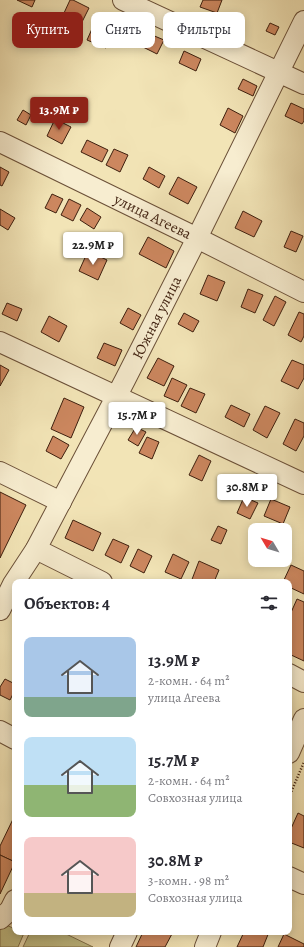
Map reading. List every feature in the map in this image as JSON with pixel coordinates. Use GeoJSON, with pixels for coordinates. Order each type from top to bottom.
{"type":"FeatureCollection","features":[{"type":"Feature","properties":{"kind":"street"},"geometry":{"type":"LineString","coordinates":[[123,0],[304,84]]}},
{"type":"Feature","properties":{"kind":"street","name":"Южная улица"},"geometry":{"type":"LineString","coordinates":[[15,579],[36,549],[116,396],[197,238],[304,21]]}},
{"type":"Feature","properties":{"kind":"street","name":"улица Агеева"},"geometry":{"type":"LineString","coordinates":[[0,142],[304,292]]}},
{"type":"Feature","properties":{"kind":"street"},"geometry":{"type":"LineString","coordinates":[[0,342],[304,484]]}},
{"type":"Feature","properties":{"kind":"street"},"geometry":{"type":"LineString","coordinates":[[0,472],[61,502]]}},
{"type":"Feature","properties":{"kind":"street"},"geometry":{"type":"LineString","coordinates":[[36,549],[96,579]]}},
{"type":"Feature","properties":{"kind":"street","name":"Южная улица"},"geometry":{"type":"LineString","coordinates":[[0,610],[12,584]]}},
{"type":"Feature","properties":{"kind":"street"},"geometry":{"type":"LineString","coordinates":[[292,676],[304,682]]}},
{"type":"Feature","properties":{"kind":"street"},"geometry":{"type":"LineString","coordinates":[[292,746],[304,719]]}},
{"type":"Feature","properties":{"kind":"street"},"geometry":{"type":"LineString","coordinates":[[0,731],[12,737]]}},
{"type":"Feature","properties":{"kind":"street"},"geometry":{"type":"LineString","coordinates":[[292,878],[304,884]]}},
{"type":"Feature","properties":{"kind":"street"},"geometry":{"type":"LineString","coordinates":[[0,919],[10,910],[12,906]]}},
{"type":"Feature","properties":{"kind":"street"},"geometry":{"type":"LineString","coordinates":[[120,947],[126,935]]}},
{"type":"Feature","properties":{"kind":"street"},"geometry":{"type":"LineString","coordinates":[[205,947],[210,935]]}},
{"type":"Feature","properties":{"kind":"path"},"geometry":{"type":"LineString","coordinates":[[292,790],[304,762]]}},
{"type":"Feature","properties":{"kind":"shaded area"},"geometry":{"type":"Polygon","coordinates":[[[2,923],[12,928],[12,935],[23,935],[18,947],[0,947],[0,925],[2,923]]]}},
{"type":"Feature","properties":{"kind":"shaded area"},"geometry":{"type":"Polygon","coordinates":[[[29,935],[68,935],[93,947],[23,947],[29,935]]]}},
{"type":"Feature","properties":{"kind":"building"},"geometry":{"type":"Polygon","coordinates":[[[17,0],[35,0],[32,7],[17,0]]]}},
{"type":"Feature","properties":{"kind":"building"},"geometry":{"type":"Polygon","coordinates":[[[70,0],[89,8],[83,20],[83,12],[64,12],[70,0]]]}},
{"type":"Feature","properties":{"kind":"building"},"geometry":{"type":"Polygon","coordinates":[[[203,0],[222,0],[217,12],[200,7],[203,0]]]}},
{"type":"Feature","properties":{"kind":"building"},"geometry":{"type":"Polygon","coordinates":[[[270,23],[279,27],[275,35],[266,31],[270,23]]]}},
{"type":"Feature","properties":{"kind":"building"},"geometry":{"type":"Polygon","coordinates":[[[91,31],[91,42],[87,40],[91,31]]]}},
{"type":"Feature","properties":{"kind":"building"},"geometry":{"type":"Polygon","coordinates":[[[155,36],[163,40],[157,54],[145,48],[155,48],[155,36]]]}},
{"type":"Feature","properties":{"kind":"building"},"geometry":{"type":"Polygon","coordinates":[[[184,51],[201,59],[196,71],[179,63],[184,51]]]}},
{"type":"Feature","properties":{"kind":"building"},"geometry":{"type":"Polygon","coordinates":[[[243,79],[257,86],[253,96],[238,89],[243,79]]]}},
{"type":"Feature","properties":{"kind":"building"},"geometry":{"type":"Polygon","coordinates":[[[291,103],[304,109],[304,121],[302,124],[285,116],[291,103]]]}},
{"type":"Feature","properties":{"kind":"building"},"geometry":{"type":"Polygon","coordinates":[[[228,108],[243,116],[235,133],[220,125],[228,108]]]}},
{"type":"Feature","properties":{"kind":"building"},"geometry":{"type":"Polygon","coordinates":[[[23,110],[31,115],[26,125],[17,120],[23,110]]]}},
{"type":"Feature","properties":{"kind":"building"},"geometry":{"type":"Polygon","coordinates":[[[55,119],[71,127],[62,144],[47,136],[55,119]]]}},
{"type":"Feature","properties":{"kind":"building"},"geometry":{"type":"Polygon","coordinates":[[[87,140],[108,150],[102,162],[81,152],[87,140]]]}},
{"type":"Feature","properties":{"kind":"building"},"geometry":{"type":"Polygon","coordinates":[[[114,149],[128,155],[120,172],[106,165],[114,149]]]}},
{"type":"Feature","properties":{"kind":"building"},"geometry":{"type":"Polygon","coordinates":[[[0,167],[9,172],[2,186],[0,185],[0,167]]]}},
{"type":"Feature","properties":{"kind":"building"},"geometry":{"type":"Polygon","coordinates":[[[149,167],[165,176],[159,188],[143,179],[149,167]]]}},
{"type":"Feature","properties":{"kind":"building"},"geometry":{"type":"Polygon","coordinates":[[[178,177],[197,187],[188,204],[169,194],[178,177]]]}},
{"type":"Feature","properties":{"kind":"building"},"geometry":{"type":"Polygon","coordinates":[[[52,194],[63,199],[56,213],[45,208],[52,194]]]}},
{"type":"Feature","properties":{"kind":"building"},"geometry":{"type":"Polygon","coordinates":[[[69,199],[81,205],[73,221],[61,215],[69,199]]]}},
{"type":"Feature","properties":{"kind":"building"},"geometry":{"type":"Polygon","coordinates":[[[87,208],[101,217],[94,229],[80,220],[87,208]]]}},
{"type":"Feature","properties":{"kind":"building"},"geometry":{"type":"Polygon","coordinates":[[[0,209],[15,218],[8,230],[0,225],[0,209]]]}},
{"type":"Feature","properties":{"kind":"building"},"geometry":{"type":"Polygon","coordinates":[[[243,211],[262,221],[254,237],[235,228],[243,211]]]}},
{"type":"Feature","properties":{"kind":"building"},"geometry":{"type":"Polygon","coordinates":[[[291,231],[303,236],[296,252],[284,247],[291,231]]]}},
{"type":"Feature","properties":{"kind":"building"},"geometry":{"type":"Polygon","coordinates":[[[148,237],[174,251],[166,268],[139,254],[148,237]]]}},
{"type":"Feature","properties":{"kind":"building"},"geometry":{"type":"Polygon","coordinates":[[[88,251],[107,260],[98,280],[79,271],[88,251]]]}},
{"type":"Feature","properties":{"kind":"building"},"geometry":{"type":"Polygon","coordinates":[[[208,275],[225,282],[217,301],[200,294],[208,275]]]}},
{"type":"Feature","properties":{"kind":"building"},"geometry":{"type":"Polygon","coordinates":[[[248,289],[263,295],[255,313],[241,307],[248,289]]]}},
{"type":"Feature","properties":{"kind":"building"},"geometry":{"type":"Polygon","coordinates":[[[275,296],[286,302],[274,326],[263,320],[275,296]]]}},
{"type":"Feature","properties":{"kind":"building"},"geometry":{"type":"Polygon","coordinates":[[[7,303],[22,309],[17,321],[2,314],[7,303]]]}},
{"type":"Feature","properties":{"kind":"building"},"geometry":{"type":"Polygon","coordinates":[[[128,308],[141,315],[133,330],[120,323],[128,308]]]}},
{"type":"Feature","properties":{"kind":"building"},"geometry":{"type":"Polygon","coordinates":[[[299,312],[304,314],[304,336],[301,342],[288,335],[299,312]]]}},
{"type":"Feature","properties":{"kind":"building"},"geometry":{"type":"Polygon","coordinates":[[[184,313],[199,321],[193,332],[178,324],[184,313]]]}},
{"type":"Feature","properties":{"kind":"building"},"geometry":{"type":"Polygon","coordinates":[[[49,316],[67,326],[59,342],[41,332],[49,316]]]}},
{"type":"Feature","properties":{"kind":"building"},"geometry":{"type":"Polygon","coordinates":[[[104,343],[122,350],[115,366],[97,358],[104,343]]]}},
{"type":"Feature","properties":{"kind":"building"},"geometry":{"type":"Polygon","coordinates":[[[158,358],[174,366],[164,386],[147,378],[158,358]]]}},
{"type":"Feature","properties":{"kind":"building"},"geometry":{"type":"Polygon","coordinates":[[[292,360],[304,365],[304,378],[298,389],[281,381],[292,360]]]}},
{"type":"Feature","properties":{"kind":"building"},"geometry":{"type":"Polygon","coordinates":[[[0,365],[9,370],[0,386],[0,365]]]}},
{"type":"Feature","properties":{"kind":"building"},"geometry":{"type":"Polygon","coordinates":[[[172,378],[187,385],[178,402],[164,396],[172,378]]]}},
{"type":"Feature","properties":{"kind":"building"},"geometry":{"type":"Polygon","coordinates":[[[190,388],[205,394],[196,413],[181,406],[190,388]]]}},
{"type":"Feature","properties":{"kind":"building"},"geometry":{"type":"Polygon","coordinates":[[[64,398],[84,407],[71,438],[51,429],[64,398]]]}},
{"type":"Feature","properties":{"kind":"building"},"geometry":{"type":"Polygon","coordinates":[[[231,405],[250,414],[244,427],[225,417],[231,405]]]}},
{"type":"Feature","properties":{"kind":"building"},"geometry":{"type":"Polygon","coordinates":[[[265,406],[280,413],[267,438],[253,430],[265,406]]]}},
{"type":"Feature","properties":{"kind":"building"},"geometry":{"type":"Polygon","coordinates":[[[295,419],[304,423],[304,436],[296,451],[283,444],[295,419]]]}},
{"type":"Feature","properties":{"kind":"building"},"geometry":{"type":"Polygon","coordinates":[[[136,427],[146,432],[138,446],[128,440],[136,427]]]}},
{"type":"Feature","properties":{"kind":"building"},"geometry":{"type":"Polygon","coordinates":[[[53,436],[69,445],[61,459],[46,451],[53,436]]]}},
{"type":"Feature","properties":{"kind":"building"},"geometry":{"type":"Polygon","coordinates":[[[147,437],[159,442],[152,459],[139,453],[147,437]]]}},
{"type":"Feature","properties":{"kind":"building"},"geometry":{"type":"Polygon","coordinates":[[[199,455],[211,461],[202,481],[189,475],[199,455]]]}},
{"type":"Feature","properties":{"kind":"building"},"geometry":{"type":"Polygon","coordinates":[[[0,492],[26,505],[0,558],[0,492]]]}},
{"type":"Feature","properties":{"kind":"building"},"geometry":{"type":"Polygon","coordinates":[[[244,497],[258,503],[250,519],[237,513],[244,497]]]}},
{"type":"Feature","properties":{"kind":"building"},"geometry":{"type":"Polygon","coordinates":[[[271,499],[290,507],[283,523],[264,516],[271,499]]]}},
{"type":"Feature","properties":{"kind":"building"},"geometry":{"type":"Polygon","coordinates":[[[73,520],[101,533],[93,551],[65,538],[73,520]]]}},
{"type":"Feature","properties":{"kind":"building"},"geometry":{"type":"Polygon","coordinates":[[[218,526],[227,530],[221,544],[211,540],[218,526]]]}},
{"type":"Feature","properties":{"kind":"building"},"geometry":{"type":"Polygon","coordinates":[[[113,539],[129,546],[121,563],[105,555],[113,539]]]}},
{"type":"Feature","properties":{"kind":"building"},"geometry":{"type":"Polygon","coordinates":[[[138,549],[152,556],[144,573],[130,566],[138,549]]]}},
{"type":"Feature","properties":{"kind":"building"},"geometry":{"type":"Polygon","coordinates":[[[173,554],[189,562],[181,579],[165,572],[173,554]]]}},
{"type":"Feature","properties":{"kind":"building"},"geometry":{"type":"Polygon","coordinates":[[[199,561],[219,570],[215,579],[192,579],[199,561]]]}},
{"type":"Feature","properties":{"kind":"building"},"geometry":{"type":"Polygon","coordinates":[[[292,565],[304,571],[304,594],[292,588],[292,579],[284,579],[292,565]]]}},
{"type":"Feature","properties":{"kind":"building"},"geometry":{"type":"Polygon","coordinates":[[[297,599],[304,602],[304,661],[292,655],[292,610],[297,599]]]}},
{"type":"Feature","properties":{"kind":"building"},"geometry":{"type":"Polygon","coordinates":[[[5,679],[12,682],[12,696],[10,700],[0,695],[0,687],[5,679]]]}},
{"type":"Feature","properties":{"kind":"building"},"geometry":{"type":"Polygon","coordinates":[[[298,813],[304,816],[304,848],[292,843],[292,826],[298,813]]]}},
{"type":"Feature","properties":{"kind":"building"},"geometry":{"type":"Polygon","coordinates":[[[12,821],[12,861],[0,855],[0,846],[12,821]]]}},
{"type":"Feature","properties":{"kind":"building"},"geometry":{"type":"Polygon","coordinates":[[[0,855],[12,861],[12,868],[0,894],[0,855]]]}},
{"type":"Feature","properties":{"kind":"building"},"geometry":{"type":"Polygon","coordinates":[[[142,935],[171,935],[165,947],[136,947],[142,935]]]}},
{"type":"Feature","properties":{"kind":"building"},"geometry":{"type":"Polygon","coordinates":[[[243,935],[268,935],[263,947],[237,947],[243,935]]]}},
{"type":"Feature","properties":{"kind":"building"},"geometry":{"type":"Polygon","coordinates":[[[284,935],[304,944],[304,947],[278,947],[284,935]]]}}]}
